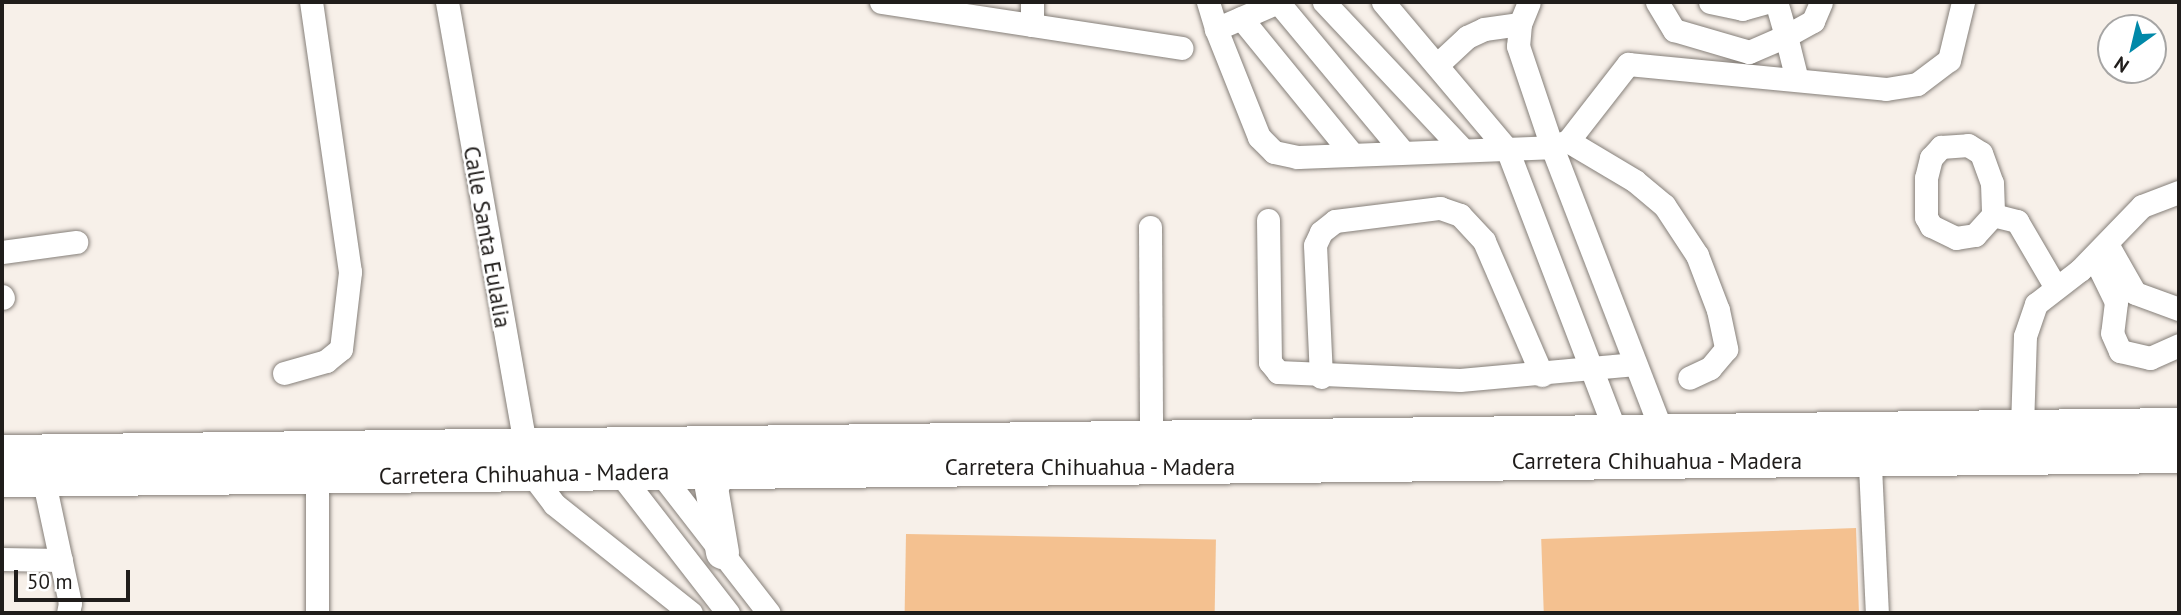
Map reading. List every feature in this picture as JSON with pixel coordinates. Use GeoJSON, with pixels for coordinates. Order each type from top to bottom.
{"type":"FeatureCollection","features":[{"type":"Feature","properties":{"kind":"highway","name":"Carretera Chihuahua - Madera"},"geometry":{"type":"LineString","coordinates":[[2,480],[41,465],[527,458],[619,472],[720,471],[1151,451],[1320,433],[1384,449],[1620,446],[1674,461],[1869,444],[2022,426],[2179,424]]}},
{"type":"Feature","properties":{"kind":"highway","name":"Carretera Chihuahua - Madera"},"geometry":{"type":"LineString","coordinates":[[1620,446],[1660,430],[1869,444],[2179,456]]}},
{"type":"Feature","properties":{"kind":"highway"},"geometry":{"type":"LineString","coordinates":[[1320,433],[1334,447],[1331,466]]}},
{"type":"Feature","properties":{"kind":"highway","name":"Carretera Chihuahua - Madera"},"geometry":{"type":"LineString","coordinates":[[2,451],[41,465],[317,477],[527,458],[597,443],[1151,451],[1331,466],[1384,449]]}},
{"type":"Feature","properties":{"kind":"highway"},"geometry":{"type":"LineString","coordinates":[[720,471],[711,487],[722,552]]}},
{"type":"Feature","properties":{"kind":"street"},"geometry":{"type":"LineString","coordinates":[[284,373],[326,361],[341,349],[351,272],[311,2]]}},
{"type":"Feature","properties":{"kind":"street","name":"Calle Santa Eulalia"},"geometry":{"type":"LineString","coordinates":[[447,2],[527,458]]}},
{"type":"Feature","properties":{"kind":"street"},"geometry":{"type":"LineString","coordinates":[[881,2],[1181,48]]}},
{"type":"Feature","properties":{"kind":"street"},"geometry":{"type":"LineString","coordinates":[[1032,2],[1032,25]]}},
{"type":"Feature","properties":{"kind":"street"},"geometry":{"type":"LineString","coordinates":[[1208,2],[1216,29],[1266,146],[1297,158],[1507,149],[1560,144],[1635,181],[1664,205],[1697,256],[1718,310],[1726,349],[1710,368],[1689,378]]}},
{"type":"Feature","properties":{"kind":"street"},"geometry":{"type":"LineString","coordinates":[[1216,29],[1278,2],[1403,152]]}},
{"type":"Feature","properties":{"kind":"street"},"geometry":{"type":"LineString","coordinates":[[1324,2],[1463,150]]}},
{"type":"Feature","properties":{"kind":"street"},"geometry":{"type":"LineString","coordinates":[[1383,2],[1507,149],[1620,446]]}},
{"type":"Feature","properties":{"kind":"street"},"geometry":{"type":"LineString","coordinates":[[1530,2],[1520,24],[1521,58],[1560,144],[1635,364],[1674,461]]}},
{"type":"Feature","properties":{"kind":"street"},"geometry":{"type":"LineString","coordinates":[[1657,2],[1674,30],[1735,50],[1754,51],[1813,21],[1821,2]]}},
{"type":"Feature","properties":{"kind":"street"},"geometry":{"type":"LineString","coordinates":[[1710,2],[1740,5],[1767,2]]}},
{"type":"Feature","properties":{"kind":"street"},"geometry":{"type":"LineString","coordinates":[[1776,2],[1797,80]]}},
{"type":"Feature","properties":{"kind":"street"},"geometry":{"type":"LineString","coordinates":[[1560,144],[1628,64],[1886,89],[1917,83],[1949,60],[1963,2]]}},
{"type":"Feature","properties":{"kind":"street"},"geometry":{"type":"LineString","coordinates":[[1241,18],[1353,154]]}},
{"type":"Feature","properties":{"kind":"street"},"geometry":{"type":"LineString","coordinates":[[1438,64],[1467,37],[1484,29],[1520,24]]}},
{"type":"Feature","properties":{"kind":"street"},"geometry":{"type":"LineString","coordinates":[[2022,426],[2028,317],[2055,286],[2100,251],[2142,206],[2179,191]]}},
{"type":"Feature","properties":{"kind":"street"},"geometry":{"type":"LineString","coordinates":[[1321,377],[1315,245],[1321,232],[1335,221],[1440,208],[1460,215],[1480,235],[1542,375]]}},
{"type":"Feature","properties":{"kind":"street"},"geometry":{"type":"LineString","coordinates":[[1993,215],[2017,221],[2055,286]]}},
{"type":"Feature","properties":{"kind":"street"},"geometry":{"type":"LineString","coordinates":[[1268,220],[1270,362],[1284,374],[1460,380],[1593,371],[1635,364]]}},
{"type":"Feature","properties":{"kind":"street"},"geometry":{"type":"LineString","coordinates":[[1150,227],[1151,451]]}},
{"type":"Feature","properties":{"kind":"street"},"geometry":{"type":"LineString","coordinates":[[2,252],[76,242]]}},
{"type":"Feature","properties":{"kind":"street"},"geometry":{"type":"LineString","coordinates":[[2100,251],[2135,293],[2179,309]]}},
{"type":"Feature","properties":{"kind":"street"},"geometry":{"type":"LineString","coordinates":[[2100,251],[2116,302],[2112,332],[2120,351],[2150,358],[2179,345]]}},
{"type":"Feature","properties":{"kind":"street"},"geometry":{"type":"LineString","coordinates":[[597,443],[728,613]]}},
{"type":"Feature","properties":{"kind":"street"},"geometry":{"type":"LineString","coordinates":[[638,443],[769,613]]}},
{"type":"Feature","properties":{"kind":"street"},"geometry":{"type":"LineString","coordinates":[[1869,444],[1877,613]]}},
{"type":"Feature","properties":{"kind":"street"},"geometry":{"type":"LineString","coordinates":[[527,458],[554,504],[691,613]]}},
{"type":"Feature","properties":{"kind":"street"},"geometry":{"type":"LineString","coordinates":[[41,465],[61,560],[68,613]]}},
{"type":"Feature","properties":{"kind":"street"},"geometry":{"type":"LineString","coordinates":[[317,477],[317,613]]}},
{"type":"Feature","properties":{"kind":"street"},"geometry":{"type":"LineString","coordinates":[[2,559],[61,560]]}},
{"type":"Feature","properties":{"kind":"building"},"geometry":{"type":"Polygon","coordinates":[[[1856,528],[1859,613],[1544,613],[1541,539],[1856,528]]]}},
{"type":"Feature","properties":{"kind":"building"},"geometry":{"type":"Polygon","coordinates":[[[906,534],[1216,539],[1215,613],[905,613],[906,534]]]}}]}
